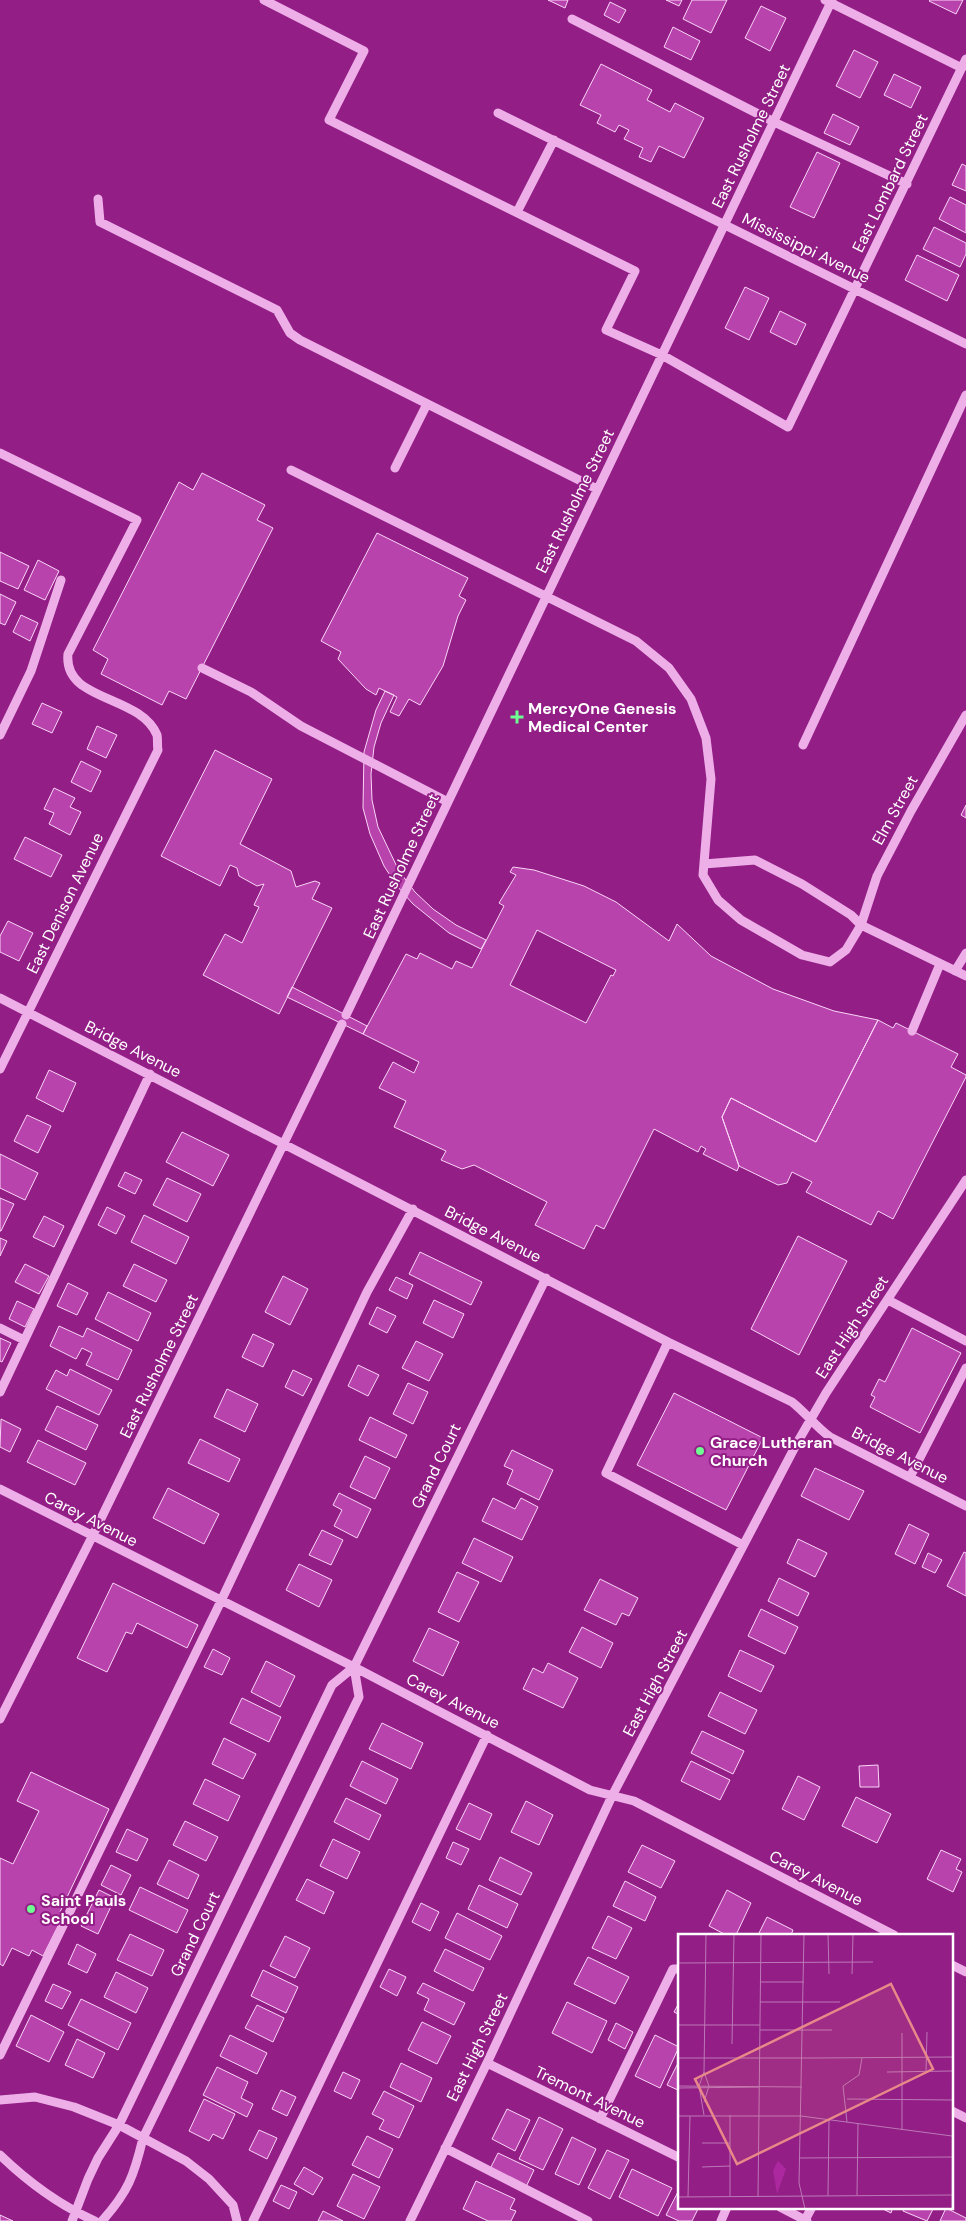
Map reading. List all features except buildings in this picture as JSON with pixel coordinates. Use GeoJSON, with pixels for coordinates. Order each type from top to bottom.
{"type":"FeatureCollection","features":[{"type":"Feature","properties":{"kind":"street"},"geometry":{"type":"LineString","coordinates":[[264,0],[364,51],[329,120],[635,271],[606,330],[662,355]]}},
{"type":"Feature","properties":{"kind":"street"},"geometry":{"type":"LineString","coordinates":[[829,1],[962,68]]}},
{"type":"Feature","properties":{"kind":"street","name":"East Rusholme Street"},"geometry":{"type":"LineString","coordinates":[[346,1015],[774,122],[829,1]]}},
{"type":"Feature","properties":{"kind":"street"},"geometry":{"type":"LineString","coordinates":[[572,19],[774,122],[906,184]]}},
{"type":"Feature","properties":{"kind":"street","name":"East Lombard Street"},"geometry":{"type":"LineString","coordinates":[[662,355],[788,427],[966,59]]}},
{"type":"Feature","properties":{"kind":"street","name":"Mississippi Avenue"},"geometry":{"type":"LineString","coordinates":[[498,113],[966,344]]}},
{"type":"Feature","properties":{"kind":"street"},"geometry":{"type":"LineString","coordinates":[[516,212],[554,140]]}},
{"type":"Feature","properties":{"kind":"street"},"geometry":{"type":"LineString","coordinates":[[98,199],[100,222],[277,310],[290,333],[300,340],[598,489]]}},
{"type":"Feature","properties":{"kind":"street"},"geometry":{"type":"LineString","coordinates":[[803,745],[966,394]]}},
{"type":"Feature","properties":{"kind":"street"},"geometry":{"type":"LineString","coordinates":[[395,468],[427,404]]}},
{"type":"Feature","properties":{"kind":"street","name":"East Denison Avenue"},"geometry":{"type":"LineString","coordinates":[[0,454],[137,520],[68,654],[67,663],[71,675],[80,684],[144,716],[157,736],[158,750],[0,1069]]}},
{"type":"Feature","properties":{"kind":"street"},"geometry":{"type":"LineString","coordinates":[[291,470],[636,640],[669,668],[691,698],[706,738],[711,779],[704,864],[755,860],[802,884],[851,915],[861,925],[966,976]]}},
{"type":"Feature","properties":{"kind":"street"},"geometry":{"type":"LineString","coordinates":[[0,735],[31,671],[62,580]]}},
{"type":"Feature","properties":{"kind":"street"},"geometry":{"type":"LineString","coordinates":[[202,668],[250,692],[301,726],[448,802]]}},
{"type":"Feature","properties":{"kind":"street","name":"Elm Street"},"geometry":{"type":"LineString","coordinates":[[704,864],[703,875],[718,900],[742,920],[802,955],[830,962],[846,950],[861,925],[877,876],[911,811],[966,715]]}},
{"type":"Feature","properties":{"kind":"street"},"geometry":{"type":"LineString","coordinates":[[955,971],[966,953]]}},
{"type":"Feature","properties":{"kind":"street"},"geometry":{"type":"LineString","coordinates":[[912,1031],[940,964]]}},
{"type":"Feature","properties":{"kind":"street","name":"Bridge Avenue"},"geometry":{"type":"LineString","coordinates":[[0,998],[284,1142],[668,1342],[792,1402],[830,1437],[966,1506]]}},
{"type":"Feature","properties":{"kind":"street","name":"East Rusholme Street"},"geometry":{"type":"LineString","coordinates":[[0,1719],[92,1537],[342,1024]]}},
{"type":"Feature","properties":{"kind":"street"},"geometry":{"type":"LineString","coordinates":[[0,1392],[150,1074]]}},
{"type":"Feature","properties":{"kind":"street","name":"East High Street"},"geometry":{"type":"LineString","coordinates":[[410,2221],[487,2063],[612,1796],[810,1419],[966,1180]]}},
{"type":"Feature","properties":{"kind":"street"},"geometry":{"type":"LineString","coordinates":[[0,2055],[221,1601],[367,1292],[413,1209]]}},
{"type":"Feature","properties":{"kind":"street","name":"Grand Court"},"geometry":{"type":"LineString","coordinates":[[74,2217],[88,2179],[119,2125],[332,1685],[354,1667],[546,1278]]}},
{"type":"Feature","properties":{"kind":"street"},"geometry":{"type":"LineString","coordinates":[[888,1300],[966,1341]]}},
{"type":"Feature","properties":{"kind":"street"},"geometry":{"type":"LineString","coordinates":[[0,1328],[24,1340]]}},
{"type":"Feature","properties":{"kind":"street"},"geometry":{"type":"LineString","coordinates":[[668,1342],[606,1473],[743,1545]]}},
{"type":"Feature","properties":{"kind":"street"},"geometry":{"type":"LineString","coordinates":[[910,1477],[966,1368]]}},
{"type":"Feature","properties":{"kind":"street","name":"Carey Avenue"},"geometry":{"type":"LineString","coordinates":[[0,1489],[92,1537],[354,1667],[590,1790],[634,1801],[892,1934]]}},
{"type":"Feature","properties":{"kind":"street"},"geometry":{"type":"LineString","coordinates":[[102,2221],[116,2205],[132,2181],[144,2138],[359,1696],[354,1667]]}},
{"type":"Feature","properties":{"kind":"street"},"geometry":{"type":"LineString","coordinates":[[253,2221],[486,1735]]}},
{"type":"Feature","properties":{"kind":"street"},"geometry":{"type":"LineString","coordinates":[[954,1966],[966,1972]]}},
{"type":"Feature","properties":{"kind":"street"},"geometry":{"type":"LineString","coordinates":[[600,2119],[673,1969],[678,1969]]}},
{"type":"Feature","properties":{"kind":"street","name":"Tremont Avenue"},"geometry":{"type":"LineString","coordinates":[[487,2063],[678,2157]]}},
{"type":"Feature","properties":{"kind":"street"},"geometry":{"type":"LineString","coordinates":[[0,2100],[35,2097],[74,2108],[119,2125],[186,2161],[209,2179],[233,2205],[237,2221]]}},
{"type":"Feature","properties":{"kind":"street"},"geometry":{"type":"LineString","coordinates":[[954,2112],[966,2118]]}},
{"type":"Feature","properties":{"kind":"street"},"geometry":{"type":"LineString","coordinates":[[446,2148],[588,2221]]}},
{"type":"Feature","properties":{"kind":"street"},"geometry":{"type":"LineString","coordinates":[[0,2154],[23,2177],[74,2217],[95,2221]]}},
{"type":"Feature","properties":{"kind":"street"},"geometry":{"type":"LineString","coordinates":[[721,2221],[727,2208]]}},
{"type":"Feature","properties":{"kind":"street"},"geometry":{"type":"LineString","coordinates":[[782,2208],[806,2220],[812,2208]]}},
{"type":"Feature","properties":{"kind":"place","name":"MercyOne Genesis Medical Center"},"geometry":{"type":"Point","coordinates":[517,717]}},
{"type":"Feature","properties":{"kind":"place","name":"Grace Lutheran Church"},"geometry":{"type":"Point","coordinates":[700,1451]}},
{"type":"Feature","properties":{"kind":"place","name":"Saint Pauls School"},"geometry":{"type":"Point","coordinates":[31,1909]}}]}
